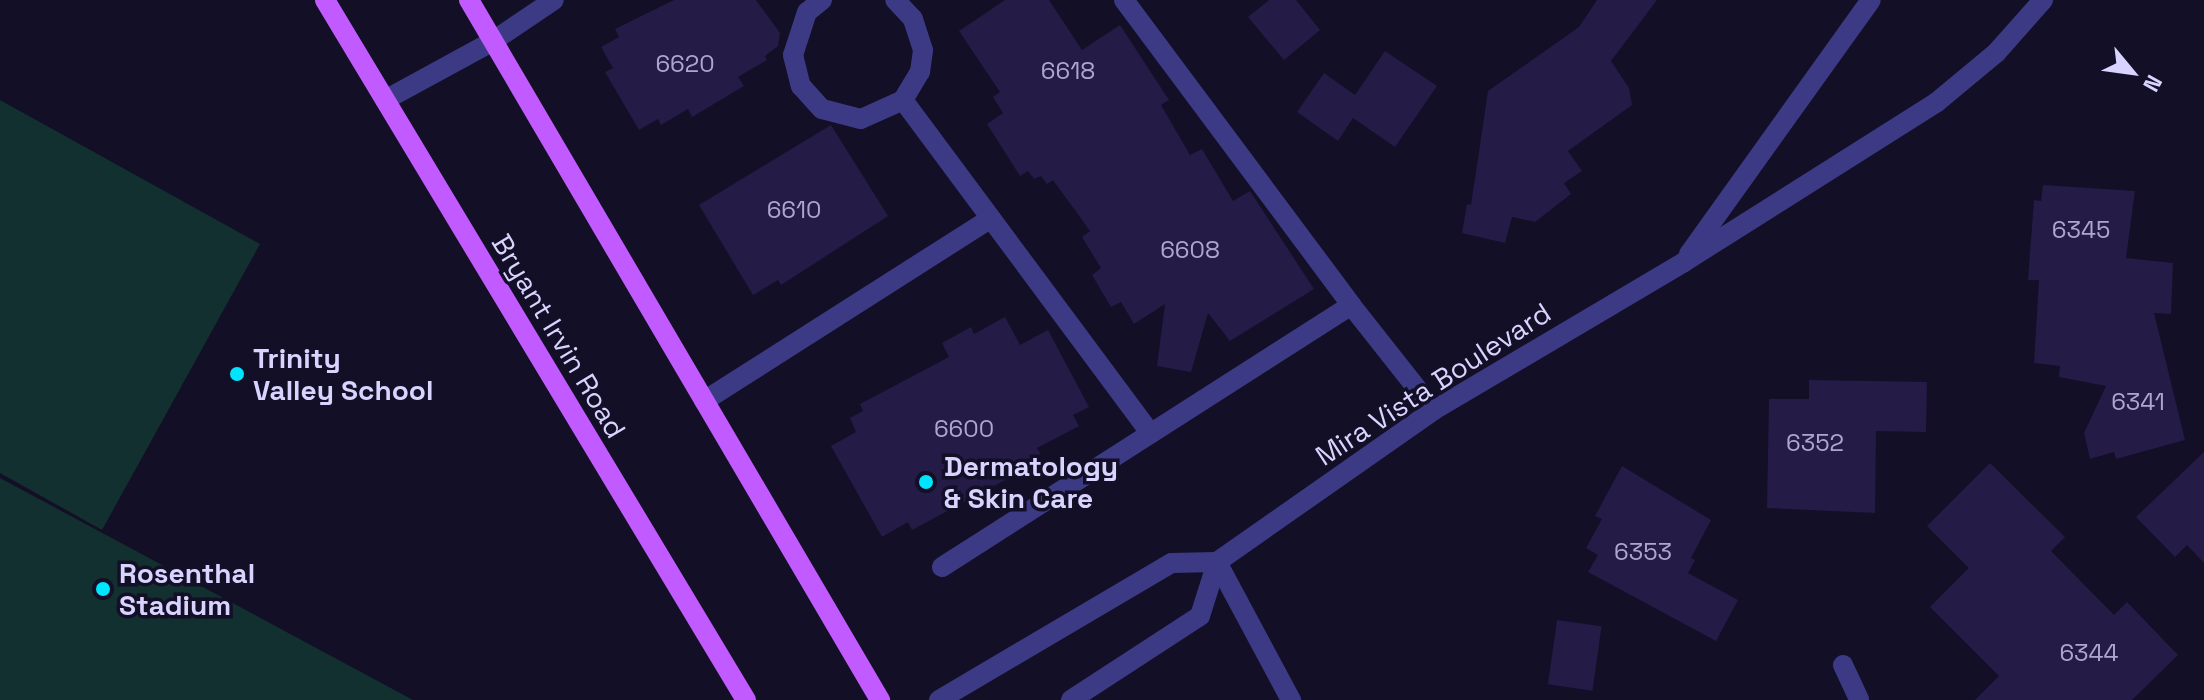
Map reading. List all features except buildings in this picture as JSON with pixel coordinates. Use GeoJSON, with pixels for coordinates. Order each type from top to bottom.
{"type":"FeatureCollection","features":[{"type":"Feature","properties":{"kind":"main road","name":"Bryant Irvin Road"},"geometry":{"type":"LineString","coordinates":[[325,0],[746,700]]}},
{"type":"Feature","properties":{"kind":"main road"},"geometry":{"type":"LineString","coordinates":[[469,0],[880,700]]}},
{"type":"Feature","properties":{"kind":"street"},"geometry":{"type":"LineString","coordinates":[[385,100],[493,41],[554,0]]}},
{"type":"Feature","properties":{"kind":"street"},"geometry":{"type":"LineString","coordinates":[[822,0],[807,12],[793,55],[801,86],[822,109],[861,119],[903,100],[920,72],[923,50],[913,19],[895,0]]}},
{"type":"Feature","properties":{"kind":"street"},"geometry":{"type":"LineString","coordinates":[[1124,0],[1351,305],[1434,410]]}},
{"type":"Feature","properties":{"kind":"street","name":"Mira Vista Boulevard"},"geometry":{"type":"LineString","coordinates":[[1684,262],[1871,0]]}},
{"type":"Feature","properties":{"kind":"street","name":"Mira Vista Boulevard"},"geometry":{"type":"LineString","coordinates":[[1217,562],[1434,410],[1684,262],[1937,102],[1996,53],[2043,0]]}},
{"type":"Feature","properties":{"kind":"street"},"geometry":{"type":"LineString","coordinates":[[903,100],[1150,433]]}},
{"type":"Feature","properties":{"kind":"street"},"geometry":{"type":"LineString","coordinates":[[704,401],[991,218]]}},
{"type":"Feature","properties":{"kind":"street"},"geometry":{"type":"LineString","coordinates":[[942,567],[1351,305]]}},
{"type":"Feature","properties":{"kind":"street"},"geometry":{"type":"LineString","coordinates":[[939,700],[1172,563],[1217,562]]}},
{"type":"Feature","properties":{"kind":"street"},"geometry":{"type":"LineString","coordinates":[[1071,700],[1200,616],[1217,562]]}},
{"type":"Feature","properties":{"kind":"street"},"geometry":{"type":"LineString","coordinates":[[1217,562],[1291,700]]}},
{"type":"Feature","properties":{"kind":"street"},"geometry":{"type":"LineString","coordinates":[[1843,665],[1859,700]]}},
{"type":"Feature","properties":{"kind":"green space"},"geometry":{"type":"Polygon","coordinates":[[[0,100],[260,244],[102,530],[0,473],[0,100]]]}},
{"type":"Feature","properties":{"kind":"green space","name":"Rosenthal Stadium"},"geometry":{"type":"Polygon","coordinates":[[[0,478],[413,700],[0,700],[0,478]]]}},
{"type":"Feature","properties":{"kind":"place","name":"Trinity Valley School"},"geometry":{"type":"Point","coordinates":[237,374]}},
{"type":"Feature","properties":{"kind":"place","name":"Dermatology & Skin Care"},"geometry":{"type":"Point","coordinates":[926,482]}},
{"type":"Feature","properties":{"kind":"place","name":"Rosenthal Stadium"},"geometry":{"type":"Point","coordinates":[103,589]}}]}
